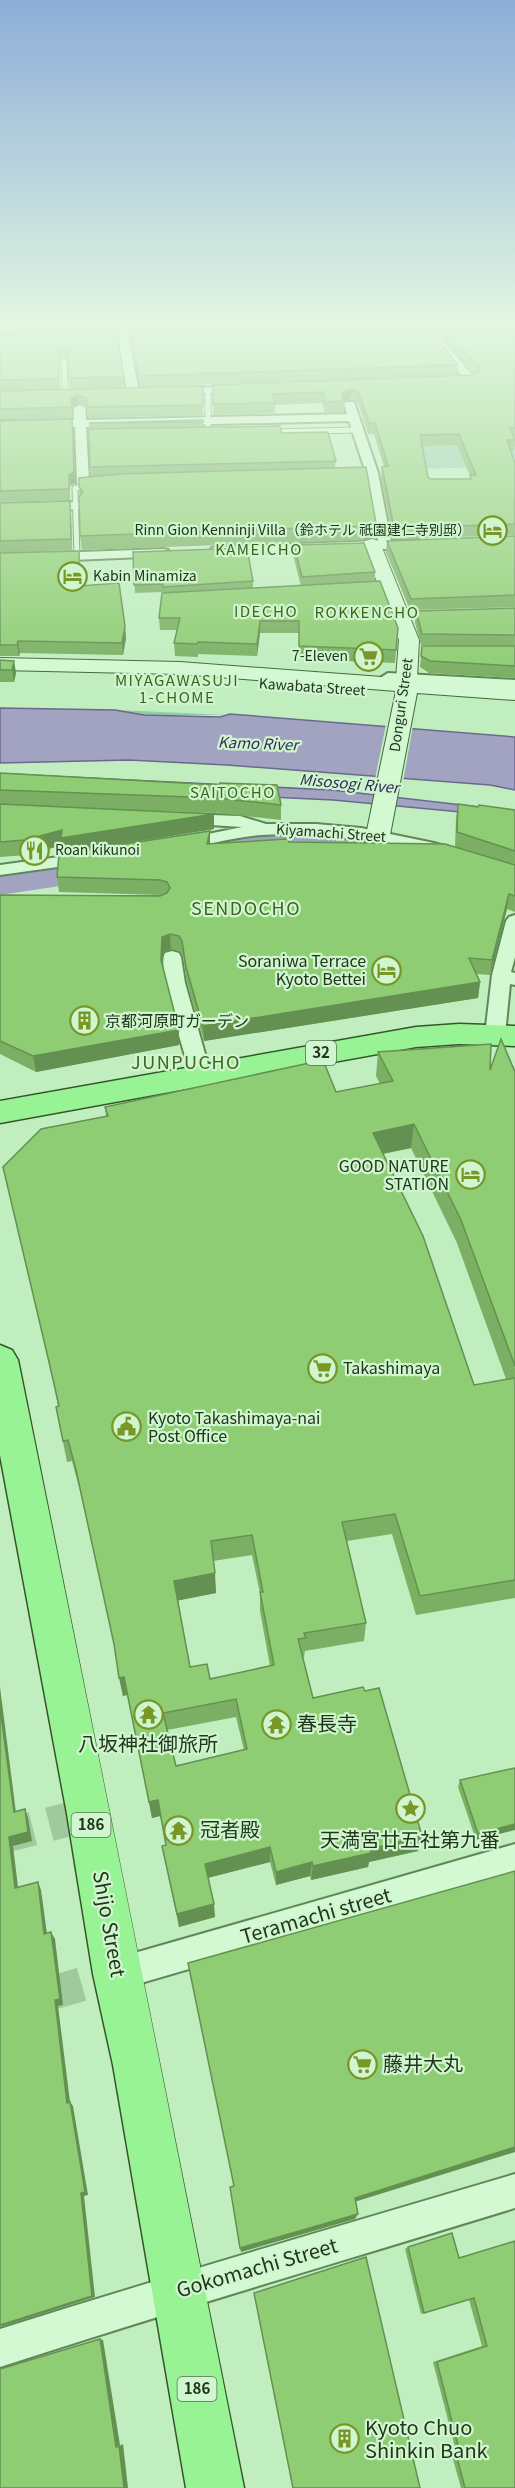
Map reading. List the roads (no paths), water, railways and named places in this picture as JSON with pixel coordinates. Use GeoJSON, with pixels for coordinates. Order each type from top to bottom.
{"type":"FeatureCollection","features":[{"type":"Feature","properties":{"kind":"main road","name":"32"},"geometry":{"type":"LineString","coordinates":[[0,1112],[416,1036],[505,1036]]}},
{"type":"Feature","properties":{"kind":"main road","name":"Shijo Street"},"geometry":{"type":"LineString","coordinates":[[0,1360],[91,1823],[117,1974],[137,2065],[180,2290],[214,2488]]}},
{"type":"Feature","properties":{"kind":"street"},"geometry":{"type":"LineString","coordinates":[[85,444],[83,484],[118,483]]}},
{"type":"Feature","properties":{"kind":"street","name":"Donguri Street"},"geometry":{"type":"LineString","coordinates":[[361,444],[378,545],[381,587],[405,617],[409,640],[415,651],[378,835]]}},
{"type":"Feature","properties":{"kind":"street"},"geometry":{"type":"LineString","coordinates":[[0,508],[76,506]]}},
{"type":"Feature","properties":{"kind":"street"},"geometry":{"type":"LineString","coordinates":[[204,552],[432,543]]}},
{"type":"Feature","properties":{"kind":"street"},"geometry":{"type":"LineString","coordinates":[[0,559],[181,552]]}},
{"type":"Feature","properties":{"kind":"street","name":"Kawabata Street"},"geometry":{"type":"LineString","coordinates":[[0,663],[180,668],[515,704]]}},
{"type":"Feature","properties":{"kind":"street","name":"Kawabata Street"},"geometry":{"type":"LineString","coordinates":[[0,674],[143,676],[405,693],[515,694]]}},
{"type":"Feature","properties":{"kind":"street"},"geometry":{"type":"LineString","coordinates":[[405,693],[515,685]]}},
{"type":"Feature","properties":{"kind":"street"},"geometry":{"type":"LineString","coordinates":[[172,818],[240,821],[269,829]]}},
{"type":"Feature","properties":{"kind":"street","name":"Kiyamachi Street"},"geometry":{"type":"LineString","coordinates":[[166,847],[269,829],[348,831],[411,840],[463,858]]}},
{"type":"Feature","properties":{"kind":"street"},"geometry":{"type":"LineString","coordinates":[[0,870],[104,856]]}},
{"type":"Feature","properties":{"kind":"street"},"geometry":{"type":"LineString","coordinates":[[505,1036],[508,977],[515,921]]}},
{"type":"Feature","properties":{"kind":"street"},"geometry":{"type":"LineString","coordinates":[[172,957],[175,983],[201,1076]]}},
{"type":"Feature","properties":{"kind":"street","name":"Teramachi street"},"geometry":{"type":"LineString","coordinates":[[117,1974],[515,1859]]}},
{"type":"Feature","properties":{"kind":"street","name":"Gokomachi Street"},"geometry":{"type":"LineString","coordinates":[[0,2348],[180,2290],[234,2276],[515,2191]]}},
{"type":"Feature","properties":{"kind":"lane"},"geometry":{"type":"LineString","coordinates":[[77,556],[75,488],[82,487],[83,484]]}},
{"type":"Feature","properties":{"kind":"water","name":"Kamo River"},"geometry":{"type":"Polygon","coordinates":[[[0,708],[115,710],[144,715],[220,717],[230,714],[515,737],[515,790],[490,785],[227,765],[129,760],[0,763],[0,708]]]}},
{"type":"Feature","properties":{"kind":"water"},"geometry":{"type":"Polygon","coordinates":[[[10,774],[332,790],[515,811],[461,812],[333,800],[189,793],[10,774]]]}},
{"type":"Feature","properties":{"kind":"waterway"},"geometry":{"type":"LineString","coordinates":[[226,850],[284,842],[365,847]]}},
{"type":"Feature","properties":{"kind":"waterway"},"geometry":{"type":"LineString","coordinates":[[0,884],[121,867]]}},
{"type":"Feature","properties":{"kind":"tunnel"},"geometry":{"type":"LineString","coordinates":[[0,1837],[89,1814]]}},
{"type":"Feature","properties":{"kind":"tunnel"},"geometry":{"type":"LineString","coordinates":[[0,2008],[117,1974]]}},
{"type":"Feature","properties":{"kind":"place","name":"Rinn Gion Kenninji Villa（鈴ホテル 祇園建仁寺別邸）"},"geometry":{"type":"Point","coordinates":[492,530]}},
{"type":"Feature","properties":{"kind":"place","name":"Kabin Minamiza"},"geometry":{"type":"Point","coordinates":[72,576]}},
{"type":"Feature","properties":{"kind":"place","name":"7-Eleven"},"geometry":{"type":"Point","coordinates":[369,656]}},
{"type":"Feature","properties":{"kind":"place","name":"Roan kikunoi"},"geometry":{"type":"Point","coordinates":[34,850]}},
{"type":"Feature","properties":{"kind":"place","name":"Soraniwa Terrace Kyoto Bettei"},"geometry":{"type":"Point","coordinates":[387,970]}},
{"type":"Feature","properties":{"kind":"place","name":"京都河原町ガーデン"},"geometry":{"type":"Point","coordinates":[84,1021]}},
{"type":"Feature","properties":{"kind":"place","name":"GOOD NATURE STATION"},"geometry":{"type":"Point","coordinates":[470,1175]}},
{"type":"Feature","properties":{"kind":"place","name":"Takashimaya"},"geometry":{"type":"Point","coordinates":[322,1368]}},
{"type":"Feature","properties":{"kind":"place","name":"Kyoto Takashimaya-nai Post Office"},"geometry":{"type":"Point","coordinates":[127,1427]}},
{"type":"Feature","properties":{"kind":"place","name":"八坂神社御旅所"},"geometry":{"type":"Point","coordinates":[148,1714]}},
{"type":"Feature","properties":{"kind":"place","name":"春長寺"},"geometry":{"type":"Point","coordinates":[276,1724]}},
{"type":"Feature","properties":{"kind":"place","name":"天満宮廿五社第九番"},"geometry":{"type":"Point","coordinates":[410,1809]}},
{"type":"Feature","properties":{"kind":"place","name":"冠者殿"},"geometry":{"type":"Point","coordinates":[179,1830]}},
{"type":"Feature","properties":{"kind":"place","name":"藤井大丸"},"geometry":{"type":"Point","coordinates":[362,2064]}},
{"type":"Feature","properties":{"kind":"place","name":"Kyoto Chuo Shinkin Bank"},"geometry":{"type":"Point","coordinates":[344,2439]}},
{"type":"Feature","properties":{"kind":"district","name":"KAMEICHO"},"geometry":{"type":"Point","coordinates":[259,550]}},
{"type":"Feature","properties":{"kind":"district","name":"IDECHO"},"geometry":{"type":"Point","coordinates":[266,612]}},
{"type":"Feature","properties":{"kind":"district","name":"ROKKENCHO"},"geometry":{"type":"Point","coordinates":[367,613]}},
{"type":"Feature","properties":{"kind":"district","name":"MIYAGAWASUJI 1-CHOME"},"geometry":{"type":"Point","coordinates":[177,690]}},
{"type":"Feature","properties":{"kind":"district","name":"SAITOCHO"},"geometry":{"type":"Point","coordinates":[233,793]}},
{"type":"Feature","properties":{"kind":"district","name":"SENDOCHO"},"geometry":{"type":"Point","coordinates":[246,909]}},
{"type":"Feature","properties":{"kind":"district","name":"JUNPUCHO"},"geometry":{"type":"Point","coordinates":[186,1063]}},
{"type":"Feature","properties":{"kind":"water label","name":"Misosogi River"},"geometry":{"type":"Point","coordinates":[349,784]}}]}
